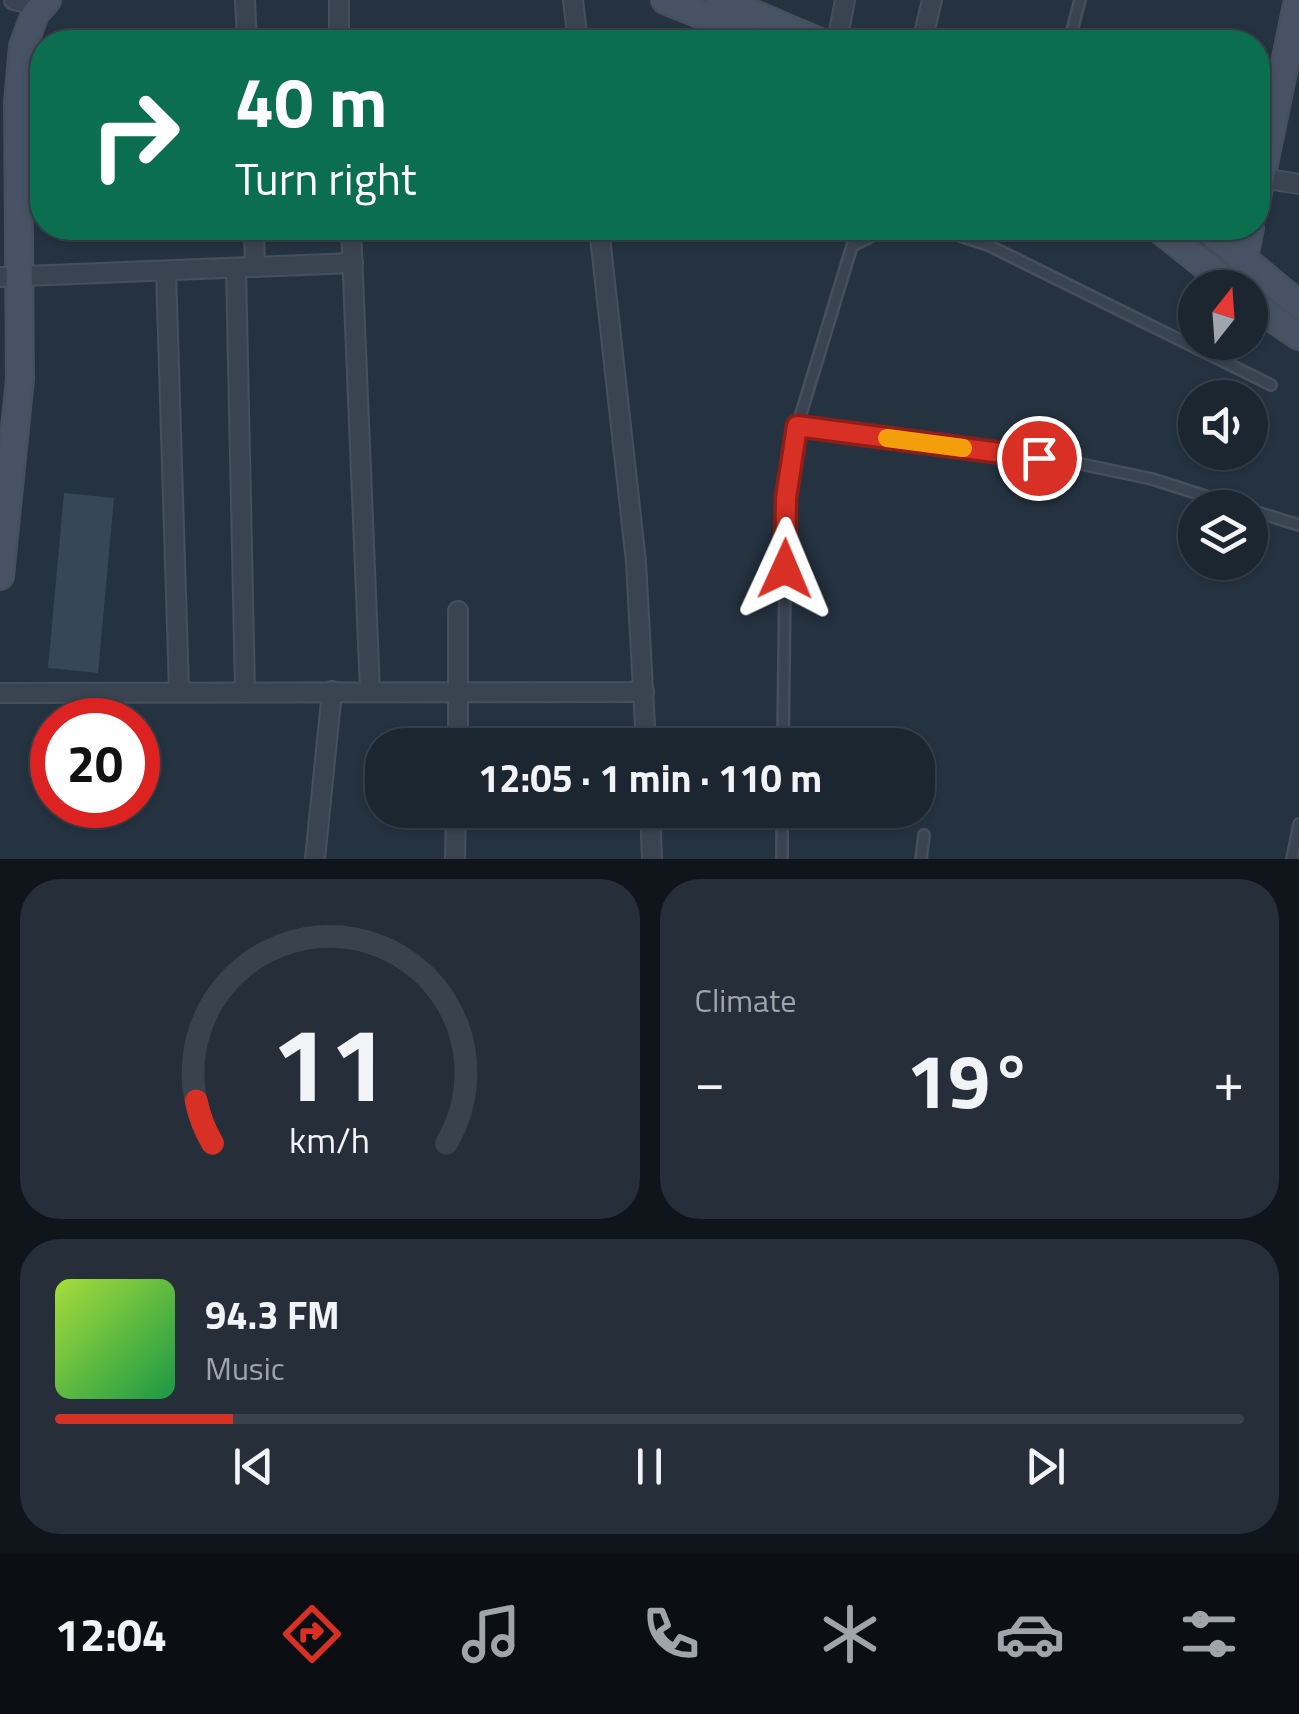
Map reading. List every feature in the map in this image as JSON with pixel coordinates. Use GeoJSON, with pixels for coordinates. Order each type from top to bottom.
{"type":"FeatureCollection","features":[{"type":"Feature","properties":{"kind":"main road"},"geometry":{"type":"LineString","coordinates":[[665,0],[739,30]]}},
{"type":"Feature","properties":{"kind":"main road"},"geometry":{"type":"LineString","coordinates":[[1270,140],[1294,42],[1298,0]]}},
{"type":"Feature","properties":{"kind":"main road"},"geometry":{"type":"LineString","coordinates":[[733,2],[794,30]]}},
{"type":"Feature","properties":{"kind":"main road"},"geometry":{"type":"LineString","coordinates":[[0,576],[20,379],[10,277],[21,198],[18,102],[23,46],[35,14],[44,3]]}},
{"type":"Feature","properties":{"kind":"main road"},"geometry":{"type":"LineString","coordinates":[[1174,240],[1213,270]]}},
{"type":"Feature","properties":{"kind":"main road"},"geometry":{"type":"LineString","coordinates":[[1222,240],[1299,304]]}},
{"type":"Feature","properties":{"kind":"main road"},"geometry":{"type":"LineString","coordinates":[[1241,270],[1248,240]]}},
{"type":"Feature","properties":{"kind":"main road"},"geometry":{"type":"LineString","coordinates":[[1268,315],[1299,336]]}},
{"type":"Feature","properties":{"kind":"street"},"geometry":{"type":"LineString","coordinates":[[14,0],[44,3]]}},
{"type":"Feature","properties":{"kind":"street"},"geometry":{"type":"LineString","coordinates":[[246,0],[247,30]]}},
{"type":"Feature","properties":{"kind":"street"},"geometry":{"type":"LineString","coordinates":[[339,0],[340,30]]}},
{"type":"Feature","properties":{"kind":"street"},"geometry":{"type":"LineString","coordinates":[[573,0],[577,30]]}},
{"type":"Feature","properties":{"kind":"street"},"geometry":{"type":"LineString","coordinates":[[839,30],[845,0]]}},
{"type":"Feature","properties":{"kind":"street"},"geometry":{"type":"LineString","coordinates":[[925,30],[932,0]]}},
{"type":"Feature","properties":{"kind":"street"},"geometry":{"type":"LineString","coordinates":[[1270,185],[1299,184]]}},
{"type":"Feature","properties":{"kind":"street"},"geometry":{"type":"LineString","coordinates":[[245,691],[246,267],[252,240]]}},
{"type":"Feature","properties":{"kind":"street"},"geometry":{"type":"LineString","coordinates":[[352,240],[370,691]]}},
{"type":"Feature","properties":{"kind":"street"},"geometry":{"type":"LineString","coordinates":[[600,240],[636,562],[645,728]]}},
{"type":"Feature","properties":{"kind":"street"},"geometry":{"type":"LineString","coordinates":[[10,277],[354,263]]}},
{"type":"Feature","properties":{"kind":"street"},"geometry":{"type":"LineString","coordinates":[[166,271],[179,691]]}},
{"type":"Feature","properties":{"kind":"street"},"geometry":{"type":"LineString","coordinates":[[458,611],[458,728]]}},
{"type":"Feature","properties":{"kind":"street"},"geometry":{"type":"LineString","coordinates":[[315,859],[332,691]]}},
{"type":"Feature","properties":{"kind":"street"},"geometry":{"type":"LineString","coordinates":[[0,692],[644,692]]}},
{"type":"Feature","properties":{"kind":"street"},"geometry":{"type":"LineString","coordinates":[[455,859],[456,828]]}},
{"type":"Feature","properties":{"kind":"street"},"geometry":{"type":"LineString","coordinates":[[651,828],[652,859]]}},
{"type":"Feature","properties":{"kind":"lane"},"geometry":{"type":"LineString","coordinates":[[1072,30],[1080,0]]}},
{"type":"Feature","properties":{"kind":"lane"},"geometry":{"type":"LineString","coordinates":[[783,728],[786,498],[797,426],[852,246],[864,240]]}},
{"type":"Feature","properties":{"kind":"lane"},"geometry":{"type":"LineString","coordinates":[[974,240],[1271,384]]}},
{"type":"Feature","properties":{"kind":"lane"},"geometry":{"type":"LineString","coordinates":[[797,426],[1076,463],[1186,490]]}},
{"type":"Feature","properties":{"kind":"lane"},"geometry":{"type":"LineString","coordinates":[[1268,516],[1299,525]]}},
{"type":"Feature","properties":{"kind":"lane"},"geometry":{"type":"LineString","coordinates":[[1292,859],[1299,824]]}},
{"type":"Feature","properties":{"kind":"lane"},"geometry":{"type":"LineString","coordinates":[[782,828],[782,859]]}},
{"type":"Feature","properties":{"kind":"lane"},"geometry":{"type":"LineString","coordinates":[[921,859],[924,836]]}},
{"type":"Feature","properties":{"kind":"building"},"geometry":{"type":"Polygon","coordinates":[[[64,493],[114,498],[98,673],[48,668],[64,493]]]}},
{"type":"Feature","properties":{"kind":"slow traffic"},"geometry":{"type":"LineString","coordinates":[[887,438],[963,448]]}},
{"type":"Feature","properties":{"kind":"route"},"geometry":{"type":"LineString","coordinates":[[785,569],[786,498],[797,426],[1039,458]]}}]}
